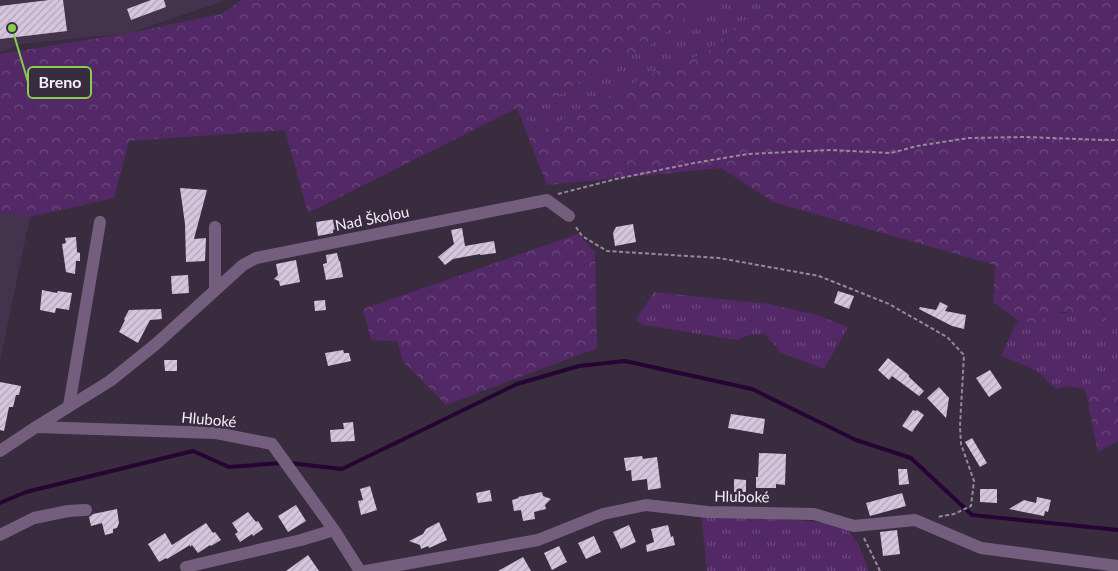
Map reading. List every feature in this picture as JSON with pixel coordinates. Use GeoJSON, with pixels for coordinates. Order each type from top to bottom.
{"type":"FeatureCollection","features":[{"type":"Feature","properties":{"kind":"street"},"geometry":{"type":"LineString","coordinates":[[547,200],[569,216]]}},
{"type":"Feature","properties":{"kind":"street","name":"Nad Školou"},"geometry":{"type":"LineString","coordinates":[[0,451],[110,382],[156,344],[243,265],[256,258],[547,200]]}},
{"type":"Feature","properties":{"kind":"street"},"geometry":{"type":"LineString","coordinates":[[69,406],[100,222]]}},
{"type":"Feature","properties":{"kind":"street"},"geometry":{"type":"LineString","coordinates":[[215,227],[215,290]]}},
{"type":"Feature","properties":{"kind":"street","name":"Hluboké"},"geometry":{"type":"LineString","coordinates":[[36,427],[216,433],[272,444],[334,530],[360,571]]}},
{"type":"Feature","properties":{"kind":"street","name":"Hluboké"},"geometry":{"type":"LineString","coordinates":[[366,571],[538,540],[603,514],[646,505],[708,512],[814,514],[854,526],[915,520],[981,548],[1118,566]]}},
{"type":"Feature","properties":{"kind":"street"},"geometry":{"type":"LineString","coordinates":[[0,535],[34,518],[68,511],[86,510]]}},
{"type":"Feature","properties":{"kind":"street"},"geometry":{"type":"LineString","coordinates":[[186,567],[334,530]]}},
{"type":"Feature","properties":{"kind":"path"},"geometry":{"type":"LineString","coordinates":[[547,200],[560,193],[616,179],[748,154],[830,150],[891,154],[917,146],[969,138],[1025,137],[1118,140]]}},
{"type":"Feature","properties":{"kind":"path"},"geometry":{"type":"LineString","coordinates":[[569,216],[582,236],[607,251],[719,258],[819,276],[890,304],[947,337],[964,355],[960,426],[961,444],[974,481],[971,506],[958,512]]}},
{"type":"Feature","properties":{"kind":"path"},"geometry":{"type":"LineString","coordinates":[[854,526],[864,537],[880,571]]}},
{"type":"Feature","properties":{"kind":"shaded area"},"geometry":{"type":"Polygon","coordinates":[[[0,0],[223,0],[129,33],[22,44],[0,52],[0,0]]]}},
{"type":"Feature","properties":{"kind":"shaded area"},"geometry":{"type":"Polygon","coordinates":[[[0,212],[30,217],[0,361],[0,212]]]}},
{"type":"Feature","properties":{"kind":"green space"},"geometry":{"type":"Polygon","coordinates":[[[241,0],[710,0],[642,51],[625,54],[562,93],[530,108],[528,119],[539,132],[659,70],[685,62],[709,50],[733,28],[774,0],[1118,0],[1118,308],[1104,321],[1096,324],[1089,323],[1078,314],[1063,312],[1049,315],[1041,322],[1035,323],[1018,320],[993,302],[995,265],[773,202],[721,168],[547,185],[517,108],[308,213],[285,130],[129,141],[114,198],[30,217],[0,212],[0,54],[129,33],[221,14],[241,0]]]}},
{"type":"Feature","properties":{"kind":"green space"},"geometry":{"type":"Polygon","coordinates":[[[710,0],[774,0],[733,28],[709,50],[685,62],[659,70],[539,132],[528,119],[530,108],[562,93],[625,54],[642,51],[710,0]]]}},
{"type":"Feature","properties":{"kind":"green space"},"geometry":{"type":"Polygon","coordinates":[[[578,234],[595,252],[597,348],[446,405],[403,361],[397,341],[371,340],[363,309],[578,234]]]}},
{"type":"Feature","properties":{"kind":"green space"},"geometry":{"type":"Polygon","coordinates":[[[654,292],[768,304],[817,315],[848,327],[824,369],[780,352],[765,334],[749,335],[737,340],[644,325],[637,322],[637,318],[654,292]]]}},
{"type":"Feature","properties":{"kind":"green space"},"geometry":{"type":"Polygon","coordinates":[[[1118,308],[1118,379],[1111,382],[1085,389],[1067,386],[1056,389],[1038,372],[1001,356],[1018,320],[1035,323],[1054,313],[1072,313],[1078,314],[1089,323],[1104,321],[1118,308]]]}},
{"type":"Feature","properties":{"kind":"green space"},"geometry":{"type":"Polygon","coordinates":[[[1118,379],[1118,441],[1098,452],[1085,389],[1118,379]]]}},
{"type":"Feature","properties":{"kind":"green space"},"geometry":{"type":"Polygon","coordinates":[[[701,513],[830,523],[842,526],[856,540],[869,571],[707,571],[701,513]]]}},
{"type":"Feature","properties":{"kind":"building"},"geometry":{"type":"Polygon","coordinates":[[[63,0],[67,31],[0,39],[0,6],[63,0]]]}},
{"type":"Feature","properties":{"kind":"building"},"geometry":{"type":"Polygon","coordinates":[[[151,0],[164,0],[166,7],[131,20],[127,9],[151,0]]]}},
{"type":"Feature","properties":{"kind":"building"},"geometry":{"type":"Polygon","coordinates":[[[180,188],[207,190],[194,239],[206,238],[205,261],[186,262],[185,224],[180,188]]]}},
{"type":"Feature","properties":{"kind":"building"},"geometry":{"type":"Polygon","coordinates":[[[336,219],[337,229],[333,230],[333,233],[318,236],[316,222],[336,219]]]}},
{"type":"Feature","properties":{"kind":"building"},"geometry":{"type":"Polygon","coordinates":[[[633,224],[636,242],[615,246],[613,233],[616,227],[633,224]]]}},
{"type":"Feature","properties":{"kind":"building"},"geometry":{"type":"Polygon","coordinates":[[[462,228],[465,246],[494,241],[496,253],[453,259],[445,265],[438,257],[454,244],[451,230],[462,228]]]}},
{"type":"Feature","properties":{"kind":"building"},"geometry":{"type":"Polygon","coordinates":[[[76,237],[80,261],[76,261],[75,274],[66,272],[62,244],[66,243],[65,238],[76,237]]]}},
{"type":"Feature","properties":{"kind":"building"},"geometry":{"type":"Polygon","coordinates":[[[337,253],[343,277],[326,280],[323,264],[327,263],[326,255],[337,253]]]}},
{"type":"Feature","properties":{"kind":"building"},"geometry":{"type":"Polygon","coordinates":[[[296,260],[300,282],[280,286],[279,281],[274,279],[278,275],[276,264],[296,260]]]}},
{"type":"Feature","properties":{"kind":"building"},"geometry":{"type":"Polygon","coordinates":[[[188,275],[189,293],[172,294],[171,276],[188,275]]]}},
{"type":"Feature","properties":{"kind":"building"},"geometry":{"type":"Polygon","coordinates":[[[42,290],[72,293],[69,310],[56,308],[55,313],[40,310],[42,290]]]}},
{"type":"Feature","properties":{"kind":"building"},"geometry":{"type":"Polygon","coordinates":[[[838,291],[854,296],[849,309],[834,303],[838,291]]]}},
{"type":"Feature","properties":{"kind":"building"},"geometry":{"type":"Polygon","coordinates":[[[325,300],[326,310],[315,311],[314,301],[325,300]]]}},
{"type":"Feature","properties":{"kind":"building"},"geometry":{"type":"Polygon","coordinates":[[[940,302],[948,306],[945,311],[966,315],[964,329],[952,326],[919,309],[920,307],[936,310],[940,302]]]}},
{"type":"Feature","properties":{"kind":"building"},"geometry":{"type":"Polygon","coordinates":[[[161,309],[162,319],[150,320],[138,343],[119,332],[129,310],[161,309]]]}},
{"type":"Feature","properties":{"kind":"building"},"geometry":{"type":"Polygon","coordinates":[[[343,350],[344,353],[349,353],[351,361],[328,366],[325,353],[343,350]]]}},
{"type":"Feature","properties":{"kind":"building"},"geometry":{"type":"Polygon","coordinates":[[[888,358],[909,375],[924,391],[919,396],[892,376],[889,380],[878,370],[888,358]]]}},
{"type":"Feature","properties":{"kind":"building"},"geometry":{"type":"Polygon","coordinates":[[[164,360],[177,360],[177,371],[165,371],[164,360]]]}},
{"type":"Feature","properties":{"kind":"building"},"geometry":{"type":"Polygon","coordinates":[[[990,370],[1002,388],[989,397],[976,378],[990,370]]]}},
{"type":"Feature","properties":{"kind":"building"},"geometry":{"type":"Polygon","coordinates":[[[0,382],[21,386],[13,407],[9,407],[4,431],[0,430],[0,382]]]}},
{"type":"Feature","properties":{"kind":"building"},"geometry":{"type":"Polygon","coordinates":[[[939,387],[949,398],[946,418],[927,398],[939,387]]]}},
{"type":"Feature","properties":{"kind":"building"},"geometry":{"type":"Polygon","coordinates":[[[913,410],[917,410],[924,415],[912,432],[902,426],[913,410]]]}},
{"type":"Feature","properties":{"kind":"building"},"geometry":{"type":"Polygon","coordinates":[[[731,414],[765,419],[763,434],[728,428],[731,414]]]}},
{"type":"Feature","properties":{"kind":"building"},"geometry":{"type":"Polygon","coordinates":[[[353,422],[355,441],[331,442],[330,430],[344,429],[343,423],[353,422]]]}},
{"type":"Feature","properties":{"kind":"building"},"geometry":{"type":"Polygon","coordinates":[[[972,438],[987,463],[980,467],[965,442],[972,438]]]}},
{"type":"Feature","properties":{"kind":"building"},"geometry":{"type":"Polygon","coordinates":[[[759,453],[786,454],[785,485],[776,484],[776,488],[756,488],[759,453]]]}},
{"type":"Feature","properties":{"kind":"building"},"geometry":{"type":"Polygon","coordinates":[[[642,456],[643,459],[657,457],[661,488],[648,490],[647,479],[632,481],[631,470],[626,471],[624,458],[642,456]]]}},
{"type":"Feature","properties":{"kind":"building"},"geometry":{"type":"Polygon","coordinates":[[[898,469],[907,469],[909,484],[899,485],[898,469]]]}},
{"type":"Feature","properties":{"kind":"building"},"geometry":{"type":"Polygon","coordinates":[[[734,479],[746,480],[746,492],[734,492],[734,479]]]}},
{"type":"Feature","properties":{"kind":"building"},"geometry":{"type":"Polygon","coordinates":[[[370,486],[377,510],[361,515],[358,501],[363,500],[360,489],[370,486]]]}},
{"type":"Feature","properties":{"kind":"building"},"geometry":{"type":"Polygon","coordinates":[[[980,489],[997,489],[997,503],[980,502],[980,489]]]}},
{"type":"Feature","properties":{"kind":"building"},"geometry":{"type":"Polygon","coordinates":[[[490,490],[492,501],[478,503],[476,493],[490,490]]]}},
{"type":"Feature","properties":{"kind":"building"},"geometry":{"type":"Polygon","coordinates":[[[542,492],[543,496],[551,499],[545,505],[546,509],[534,512],[535,519],[523,521],[521,510],[514,511],[512,500],[542,492]]]}},
{"type":"Feature","properties":{"kind":"building"},"geometry":{"type":"Polygon","coordinates":[[[902,493],[906,506],[870,516],[866,503],[902,493]]]}},
{"type":"Feature","properties":{"kind":"building"},"geometry":{"type":"Polygon","coordinates":[[[1037,497],[1051,500],[1048,512],[1045,511],[1044,516],[1009,509],[1024,500],[1036,503],[1037,497]]]}},
{"type":"Feature","properties":{"kind":"building"},"geometry":{"type":"Polygon","coordinates":[[[296,505],[306,521],[288,532],[278,516],[296,505]]]}},
{"type":"Feature","properties":{"kind":"building"},"geometry":{"type":"Polygon","coordinates":[[[117,509],[119,523],[117,528],[113,529],[113,533],[105,535],[102,523],[91,526],[89,517],[93,514],[117,509]]]}},
{"type":"Feature","properties":{"kind":"building"},"geometry":{"type":"Polygon","coordinates":[[[248,512],[256,522],[258,521],[263,529],[240,542],[235,534],[238,532],[232,523],[248,512]]]}},
{"type":"Feature","properties":{"kind":"building"},"geometry":{"type":"Polygon","coordinates":[[[439,522],[447,540],[429,548],[428,546],[421,549],[420,545],[409,541],[423,534],[426,529],[439,522]]]}},
{"type":"Feature","properties":{"kind":"building"},"geometry":{"type":"Polygon","coordinates":[[[206,523],[221,540],[198,553],[190,545],[159,562],[148,544],[165,533],[172,545],[206,523]]]}},
{"type":"Feature","properties":{"kind":"building"},"geometry":{"type":"Polygon","coordinates":[[[629,525],[636,542],[621,549],[613,532],[629,525]]]}},
{"type":"Feature","properties":{"kind":"building"},"geometry":{"type":"Polygon","coordinates":[[[668,525],[675,545],[647,552],[646,545],[654,542],[651,529],[668,525]]]}},
{"type":"Feature","properties":{"kind":"building"},"geometry":{"type":"Polygon","coordinates":[[[897,530],[900,554],[883,556],[880,532],[897,530]]]}},
{"type":"Feature","properties":{"kind":"building"},"geometry":{"type":"Polygon","coordinates":[[[594,536],[601,552],[586,559],[578,543],[594,536]]]}},
{"type":"Feature","properties":{"kind":"building"},"geometry":{"type":"Polygon","coordinates":[[[559,546],[567,562],[552,570],[544,553],[559,546]]]}},
{"type":"Feature","properties":{"kind":"building"},"geometry":{"type":"Polygon","coordinates":[[[308,555],[319,571],[286,571],[308,555]]]}},
{"type":"Feature","properties":{"kind":"building"},"geometry":{"type":"Polygon","coordinates":[[[523,557],[531,571],[498,571],[523,557]]]}},
{"type":"Feature","properties":{"kind":"waterway"},"geometry":{"type":"LineString","coordinates":[[289,463],[342,469],[517,384],[579,366],[625,361],[752,389],[856,440],[911,458],[972,515],[1118,530]]}},
{"type":"Feature","properties":{"kind":"waterway"},"geometry":{"type":"LineString","coordinates":[[0,503],[26,492],[193,451],[229,467],[282,463]]}},
{"type":"Feature","properties":{"kind":"place","name":"Breno"},"geometry":{"type":"Point","coordinates":[12,28]}}]}
